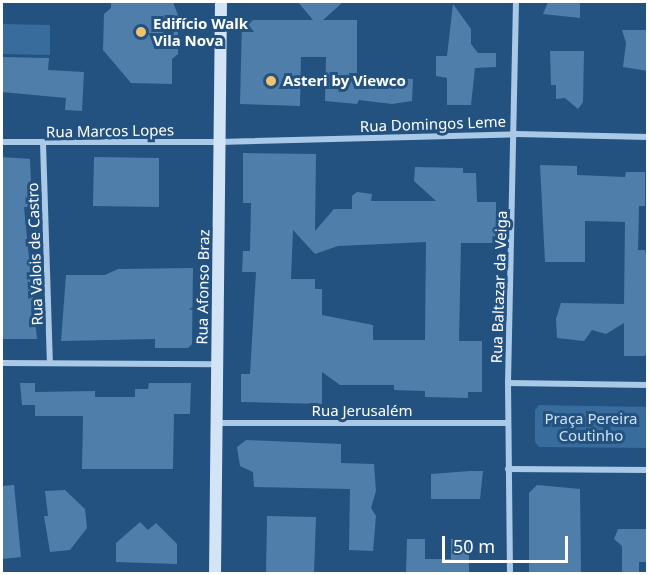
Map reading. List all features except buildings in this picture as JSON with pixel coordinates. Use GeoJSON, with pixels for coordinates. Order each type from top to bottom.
{"type":"FeatureCollection","features":[{"type":"Feature","properties":{"kind":"street","name":"Rua Afonso Braz"},"geometry":{"type":"LineString","coordinates":[[215,573],[221,2]]}},
{"type":"Feature","properties":{"kind":"street","name":"Rua Baltazar da Veiga"},"geometry":{"type":"LineString","coordinates":[[510,573],[508,383],[516,134],[516,2]]}},
{"type":"Feature","properties":{"kind":"street","name":"Rua Domingos Leme"},"geometry":{"type":"LineString","coordinates":[[219,142],[516,134],[648,137]]}},
{"type":"Feature","properties":{"kind":"street","name":"Rua Marcos Lopes"},"geometry":{"type":"LineString","coordinates":[[2,142],[219,142]]}},
{"type":"Feature","properties":{"kind":"street","name":"Rua Valois de Castro"},"geometry":{"type":"LineString","coordinates":[[43,143],[50,363]]}},
{"type":"Feature","properties":{"kind":"street"},"geometry":{"type":"LineString","coordinates":[[2,363],[217,364]]}},
{"type":"Feature","properties":{"kind":"street"},"geometry":{"type":"LineString","coordinates":[[508,383],[648,385]]}},
{"type":"Feature","properties":{"kind":"street","name":"Rua Jerusalém"},"geometry":{"type":"LineString","coordinates":[[216,423],[508,423]]}},
{"type":"Feature","properties":{"kind":"street"},"geometry":{"type":"LineString","coordinates":[[508,469],[648,470]]}},
{"type":"Feature","properties":{"kind":"green space"},"geometry":{"type":"Polygon","coordinates":[[[2,24],[50,25],[50,55],[2,54],[2,24]]]}},
{"type":"Feature","properties":{"kind":"green space","name":"Praça Pereira Coutinho"},"geometry":{"type":"Polygon","coordinates":[[[539,405],[647,407],[647,448],[539,447],[535,442],[535,410],[539,405]]]}},
{"type":"Feature","properties":{"kind":"place","name":"Edifício Walk Vila Nova"},"geometry":{"type":"Point","coordinates":[141,32]}},
{"type":"Feature","properties":{"kind":"place","name":"Asteri by Viewco"},"geometry":{"type":"Point","coordinates":[271,81]}}]}
